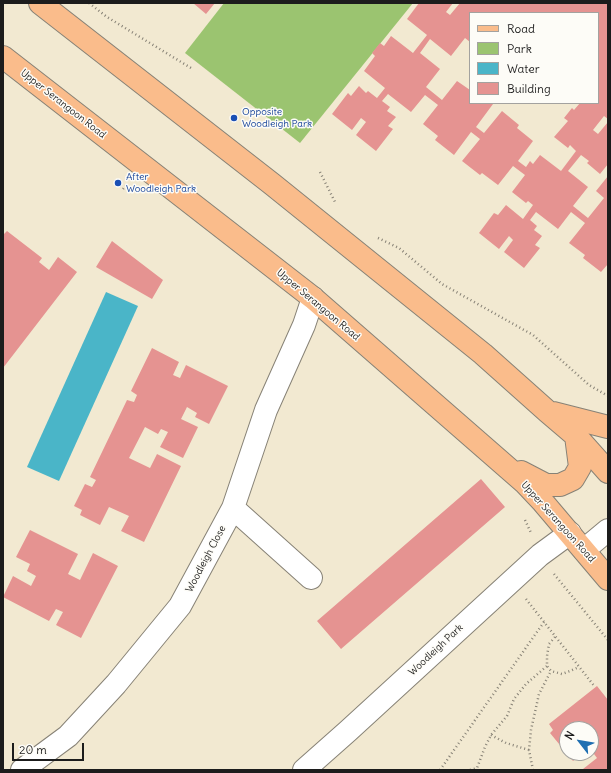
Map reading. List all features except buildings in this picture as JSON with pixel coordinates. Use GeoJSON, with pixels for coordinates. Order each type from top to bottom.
{"type":"FeatureCollection","features":[{"type":"Feature","properties":{"kind":"main road"},"geometry":{"type":"LineString","coordinates":[[40,3],[266,179],[483,354],[576,436],[608,472]]}},
{"type":"Feature","properties":{"kind":"main road","name":"Upper Serangoon Road"},"geometry":{"type":"LineString","coordinates":[[3,57],[313,298],[525,484],[570,533],[608,579]]}},
{"type":"Feature","properties":{"kind":"main road"},"geometry":{"type":"LineString","coordinates":[[548,412],[608,427]]}},
{"type":"Feature","properties":{"kind":"main road"},"geometry":{"type":"LineString","coordinates":[[500,461],[546,485],[560,485],[573,479],[580,468],[576,436]]}},
{"type":"Feature","properties":{"kind":"street","name":"Woodleigh Close"},"geometry":{"type":"LineString","coordinates":[[22,770],[68,736],[116,684],[180,606],[233,508],[266,410],[304,325],[313,298]]}},
{"type":"Feature","properties":{"kind":"street"},"geometry":{"type":"LineString","coordinates":[[233,508],[311,578]]}},
{"type":"Feature","properties":{"kind":"street"},"geometry":{"type":"LineString","coordinates":[[584,550],[608,530]]}},
{"type":"Feature","properties":{"kind":"street","name":"Woodleigh Park"},"geometry":{"type":"LineString","coordinates":[[304,770],[540,555],[570,533]]}},
{"type":"Feature","properties":{"kind":"path"},"geometry":{"type":"LineString","coordinates":[[89,3],[106,17],[191,68]]}},
{"type":"Feature","properties":{"kind":"path"},"geometry":{"type":"LineString","coordinates":[[320,172],[336,204],[341,209]]}},
{"type":"Feature","properties":{"kind":"path"},"geometry":{"type":"LineString","coordinates":[[373,235],[399,248],[442,284],[533,335],[590,385],[608,396]]}},
{"type":"Feature","properties":{"kind":"path"},"geometry":{"type":"LineString","coordinates":[[551,571],[608,640]]}},
{"type":"Feature","properties":{"kind":"path"},"geometry":{"type":"LineString","coordinates":[[522,594],[595,688]]}},
{"type":"Feature","properties":{"kind":"path"},"geometry":{"type":"LineString","coordinates":[[440,770],[544,622]]}},
{"type":"Feature","properties":{"kind":"path"},"geometry":{"type":"LineString","coordinates":[[550,672],[547,666],[547,656],[549,644],[555,637]]}},
{"type":"Feature","properties":{"kind":"path"},"geometry":{"type":"LineString","coordinates":[[470,770],[477,768],[484,747],[491,735],[506,716],[514,699],[526,684],[547,666]]}},
{"type":"Feature","properties":{"kind":"path"},"geometry":{"type":"LineString","coordinates":[[550,672],[562,674],[579,667]]}},
{"type":"Feature","properties":{"kind":"path"},"geometry":{"type":"LineString","coordinates":[[533,770],[529,750],[531,730],[539,694],[550,672]]}},
{"type":"Feature","properties":{"kind":"path"},"geometry":{"type":"LineString","coordinates":[[491,735],[506,743],[529,750]]}},
{"type":"Feature","properties":{"kind":"green space"},"geometry":{"type":"Polygon","coordinates":[[[224,3],[413,3],[300,143],[185,53],[224,3]]]}},
{"type":"Feature","properties":{"kind":"water"},"geometry":{"type":"Polygon","coordinates":[[[106,292],[138,306],[59,481],[27,467],[106,292]]]}},
{"type":"Feature","properties":{"kind":"place","name":"Opposite Woodleigh Park"},"geometry":{"type":"Point","coordinates":[234,118]}},
{"type":"Feature","properties":{"kind":"place","name":"After Woodleigh Park"},"geometry":{"type":"Point","coordinates":[118,183]}}]}
